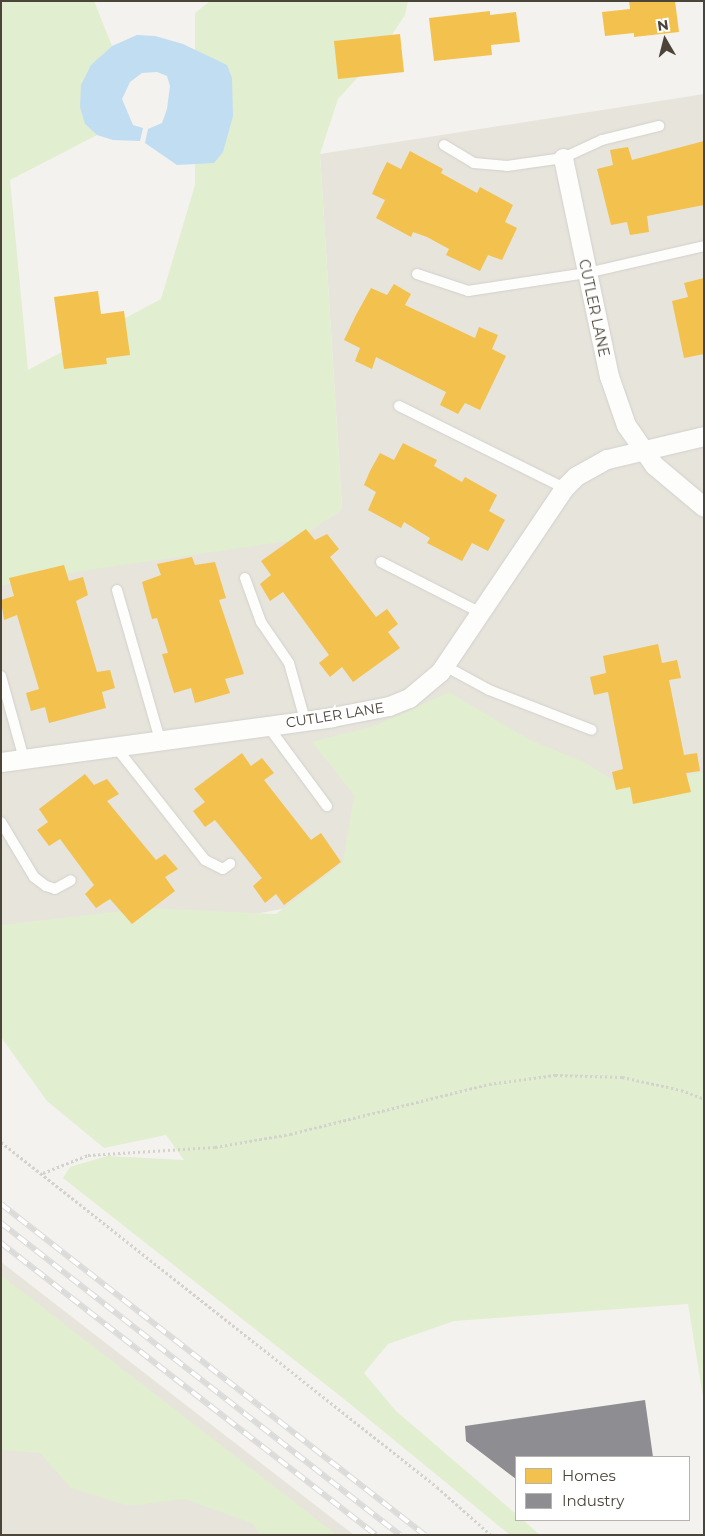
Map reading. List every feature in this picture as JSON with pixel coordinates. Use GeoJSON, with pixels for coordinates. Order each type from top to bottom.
{"type":"FeatureCollection","features":[{"type":"Feature","properties":{"kind":"street","name":"CUTLER LANE"},"geometry":{"type":"LineString","coordinates":[[563,158],[609,376],[626,425],[642,451],[704,507]]}},
{"type":"Feature","properties":{"kind":"street","name":"CUTLER LANE"},"geometry":{"type":"LineString","coordinates":[[1,762],[305,720],[389,706],[410,698],[445,666],[564,488],[591,466],[704,436]]}},
{"type":"Feature","properties":{"kind":"lane"},"geometry":{"type":"LineString","coordinates":[[444,145],[474,163],[507,166],[563,158],[602,140],[659,126]]}},
{"type":"Feature","properties":{"kind":"lane"},"geometry":{"type":"LineString","coordinates":[[417,274],[468,291],[587,273],[704,246]]}},
{"type":"Feature","properties":{"kind":"lane"},"geometry":{"type":"LineString","coordinates":[[399,406],[564,488]]}},
{"type":"Feature","properties":{"kind":"lane"},"geometry":{"type":"LineString","coordinates":[[381,562],[481,613]]}},
{"type":"Feature","properties":{"kind":"lane"},"geometry":{"type":"LineString","coordinates":[[245,578],[261,622],[289,663],[305,720]]}},
{"type":"Feature","properties":{"kind":"lane"},"geometry":{"type":"LineString","coordinates":[[117,590],[160,740]]}},
{"type":"Feature","properties":{"kind":"lane"},"geometry":{"type":"LineString","coordinates":[[445,666],[489,690],[592,730]]}},
{"type":"Feature","properties":{"kind":"lane"},"geometry":{"type":"LineString","coordinates":[[1,676],[24,759]]}},
{"type":"Feature","properties":{"kind":"lane"},"geometry":{"type":"LineString","coordinates":[[267,725],[327,806]]}},
{"type":"Feature","properties":{"kind":"lane"},"geometry":{"type":"LineString","coordinates":[[115,746],[205,860],[223,868],[230,864]]}},
{"type":"Feature","properties":{"kind":"lane"},"geometry":{"type":"LineString","coordinates":[[1,822],[34,877],[46,886],[56,888],[71,880]]}},
{"type":"Feature","properties":{"kind":"path"},"geometry":{"type":"LineString","coordinates":[[42,1173],[88,1154],[216,1147],[290,1134],[489,1084],[555,1075],[622,1078],[681,1090],[704,1099]]}},
{"type":"Feature","properties":{"kind":"path"},"geometry":{"type":"LineString","coordinates":[[1,1142],[437,1486],[491,1535]]}},
{"type":"Feature","properties":{"kind":"shaded area"},"geometry":{"type":"Polygon","coordinates":[[[704,94],[704,829],[1,962],[1,566],[342,509],[320,154],[704,94]]]}},
{"type":"Feature","properties":{"kind":"shaded area"},"geometry":{"type":"Polygon","coordinates":[[[1,1262],[354,1535],[1,1535],[1,1262]]]}},
{"type":"Feature","properties":{"kind":"green space"},"geometry":{"type":"Polygon","coordinates":[[[1,1],[94,1],[112,46],[91,65],[85,124],[97,135],[10,180],[28,370],[161,299],[195,185],[195,13],[210,1],[408,1],[405,15],[380,53],[338,99],[320,154],[342,510],[296,540],[88,570],[1,586],[1,1]]]}},
{"type":"Feature","properties":{"kind":"green space"},"geometry":{"type":"Polygon","coordinates":[[[449,692],[530,740],[584,762],[623,786],[704,772],[704,1403],[688,1304],[454,1321],[388,1344],[364,1373],[396,1411],[515,1513],[515,1521],[524,1521],[540,1535],[510,1535],[344,1399],[63,1178],[70,1167],[107,1156],[184,1160],[166,1135],[104,1148],[47,1101],[1,1037],[1,925],[148,908],[276,914],[343,862],[354,795],[312,742],[377,725],[449,692]]]}},
{"type":"Feature","properties":{"kind":"green space"},"geometry":{"type":"Polygon","coordinates":[[[1,1275],[337,1535],[260,1535],[252,1523],[184,1499],[129,1506],[71,1488],[40,1453],[1,1450],[1,1275]]]}},
{"type":"Feature","properties":{"kind":"water"},"geometry":{"type":"Polygon","coordinates":[[[137,35],[155,36],[183,44],[227,65],[232,78],[233,116],[223,152],[214,163],[177,165],[145,143],[148,129],[162,123],[167,109],[170,86],[167,76],[157,72],[142,73],[130,82],[122,99],[133,125],[143,128],[140,141],[113,140],[97,135],[85,124],[80,107],[81,85],[91,65],[112,46],[137,35]]]}},
{"type":"Feature","properties":{"kind":"building: Homes"},"geometry":{"type":"Polygon","coordinates":[[[629,1],[675,1],[679,32],[634,37],[634,33],[605,36],[602,12],[630,9],[629,1]]]}},
{"type":"Feature","properties":{"kind":"building: Homes"},"geometry":{"type":"Polygon","coordinates":[[[490,11],[490,15],[516,12],[520,42],[491,45],[492,55],[434,61],[429,18],[490,11]]]}},
{"type":"Feature","properties":{"kind":"building: Homes"},"geometry":{"type":"Polygon","coordinates":[[[400,34],[404,72],[338,79],[334,41],[400,34]]]}},
{"type":"Feature","properties":{"kind":"building: Homes"},"geometry":{"type":"Polygon","coordinates":[[[704,141],[704,205],[647,216],[649,232],[630,235],[627,222],[611,225],[597,169],[613,165],[610,150],[628,147],[632,160],[704,141]]]}},
{"type":"Feature","properties":{"kind":"building: Homes"},"geometry":{"type":"Polygon","coordinates":[[[410,151],[443,169],[441,173],[477,193],[480,187],[513,205],[505,222],[517,228],[502,260],[488,255],[480,271],[446,255],[449,249],[427,237],[413,232],[411,237],[376,218],[385,200],[372,194],[387,162],[401,169],[410,151]]]}},
{"type":"Feature","properties":{"kind":"building: Homes"},"geometry":{"type":"Polygon","coordinates":[[[704,278],[704,354],[684,358],[672,301],[688,297],[684,283],[704,278]]]}},
{"type":"Feature","properties":{"kind":"building: Homes"},"geometry":{"type":"Polygon","coordinates":[[[394,284],[411,294],[405,305],[475,338],[479,327],[498,335],[492,349],[506,356],[480,410],[465,403],[458,414],[440,405],[446,392],[376,357],[372,369],[355,361],[360,348],[344,340],[356,315],[371,288],[387,295],[394,284]]]}},
{"type":"Feature","properties":{"kind":"building: Homes"},"geometry":{"type":"Polygon","coordinates":[[[98,291],[101,314],[124,311],[130,355],[106,358],[107,364],[64,369],[54,297],[98,291]]]}},
{"type":"Feature","properties":{"kind":"building: Homes"},"geometry":{"type":"Polygon","coordinates":[[[403,443],[437,460],[434,466],[462,482],[465,477],[497,495],[489,511],[505,520],[488,551],[472,543],[462,561],[427,543],[430,538],[404,522],[401,528],[368,510],[376,492],[364,485],[370,471],[380,453],[394,460],[403,443]]]}},
{"type":"Feature","properties":{"kind":"building: Homes"},"geometry":{"type":"Polygon","coordinates":[[[306,529],[315,540],[327,534],[339,549],[330,557],[376,617],[387,609],[398,624],[388,632],[400,648],[353,682],[342,667],[330,677],[319,663],[329,655],[283,592],[270,601],[260,584],[271,575],[261,561],[306,529]]]}},
{"type":"Feature","properties":{"kind":"building: Homes"},"geometry":{"type":"Polygon","coordinates":[[[192,557],[195,565],[215,562],[226,598],[219,600],[244,674],[225,679],[230,693],[195,703],[191,688],[174,693],[162,654],[168,653],[157,618],[152,619],[142,582],[161,575],[157,564],[192,557]]]}},
{"type":"Feature","properties":{"kind":"building: Homes"},"geometry":{"type":"Polygon","coordinates":[[[64,565],[69,581],[83,577],[88,595],[76,601],[97,672],[110,670],[115,688],[102,692],[106,708],[49,723],[45,707],[31,711],[26,693],[39,689],[17,615],[4,620],[1,600],[14,596],[9,578],[64,565]]]}},
{"type":"Feature","properties":{"kind":"building: Homes"},"geometry":{"type":"Polygon","coordinates":[[[658,644],[662,663],[677,660],[681,678],[669,680],[684,755],[697,753],[700,771],[686,773],[691,792],[633,804],[630,787],[616,790],[612,772],[623,769],[608,692],[594,695],[590,677],[606,673],[603,656],[658,644]]]}},
{"type":"Feature","properties":{"kind":"building: Homes"},"geometry":{"type":"Polygon","coordinates":[[[242,753],[251,766],[262,758],[274,773],[264,780],[311,840],[321,833],[341,862],[284,905],[276,894],[265,903],[253,886],[262,878],[215,820],[205,827],[193,811],[205,802],[194,789],[242,753]]]}},
{"type":"Feature","properties":{"kind":"building: Homes"},"geometry":{"type":"Polygon","coordinates":[[[85,774],[94,785],[107,779],[119,794],[107,801],[156,860],[165,854],[178,869],[165,877],[175,891],[132,924],[110,899],[96,908],[85,894],[94,885],[60,839],[49,846],[37,830],[48,822],[39,809],[85,774]]]}},
{"type":"Feature","properties":{"kind":"building: Industry"},"geometry":{"type":"Polygon","coordinates":[[[645,1400],[653,1456],[515,1456],[515,1478],[466,1441],[465,1426],[645,1400]]]}},
{"type":"Feature","properties":{"kind":"railway"},"geometry":{"type":"LineString","coordinates":[[1,1204],[425,1535]]}},
{"type":"Feature","properties":{"kind":"railway"},"geometry":{"type":"LineString","coordinates":[[1,1223],[400,1535]]}},
{"type":"Feature","properties":{"kind":"railway"},"geometry":{"type":"LineString","coordinates":[[1,1243],[376,1535]]}}]}
